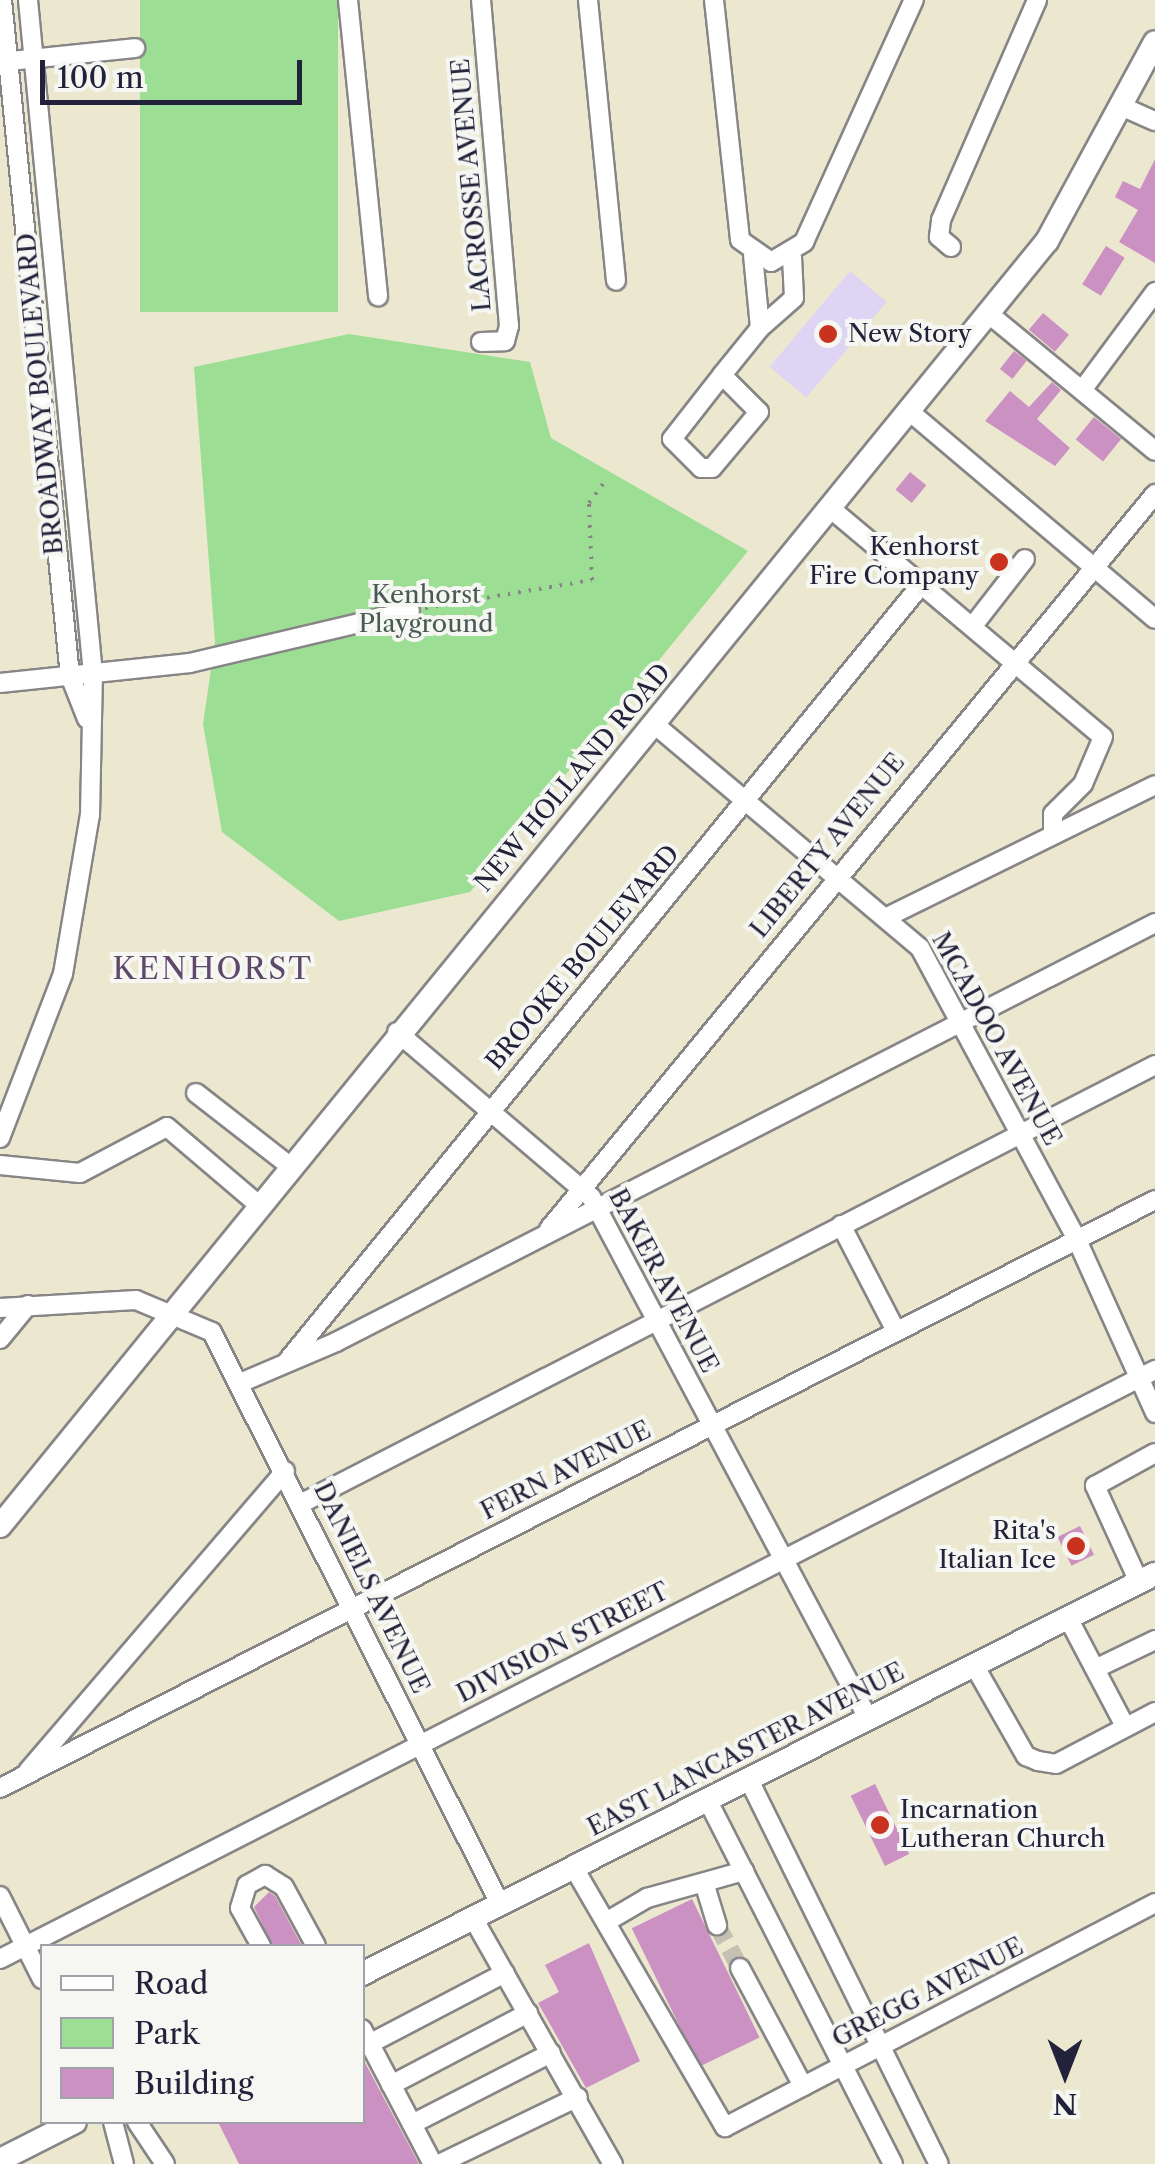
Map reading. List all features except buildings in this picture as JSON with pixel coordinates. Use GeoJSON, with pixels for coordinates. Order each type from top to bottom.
{"type":"FeatureCollection","features":[{"type":"Feature","properties":{"kind":"main road","name":"NEW HOLLAND ROAD"},"geometry":{"type":"LineString","coordinates":[[0,1526],[176,1314],[397,1032],[654,724],[1063,220],[1155,42]]}},
{"type":"Feature","properties":{"kind":"main road","name":"EAST LANCASTER AVENUE"},"geometry":{"type":"LineString","coordinates":[[365,1972],[1147,1578]]}},
{"type":"Feature","properties":{"kind":"main road"},"geometry":{"type":"LineString","coordinates":[[12,2159],[72,2124]]}},
{"type":"Feature","properties":{"kind":"street","name":"BROADWAY BOULEVARD"},"geometry":{"type":"LineString","coordinates":[[2,0],[4,61],[70,676],[89,724]]}},
{"type":"Feature","properties":{"kind":"street","name":"BROADWAY BOULEVARD"},"geometry":{"type":"LineString","coordinates":[[0,1138],[72,942],[90,815],[93,674],[28,0]]}},
{"type":"Feature","properties":{"kind":"street"},"geometry":{"type":"LineString","coordinates":[[348,0],[378,296]]}},
{"type":"Feature","properties":{"kind":"street","name":"LACROSSE AVENUE"},"geometry":{"type":"LineString","coordinates":[[480,342],[505,341],[510,326],[481,0]]}},
{"type":"Feature","properties":{"kind":"street"},"geometry":{"type":"LineString","coordinates":[[588,0],[616,281]]}},
{"type":"Feature","properties":{"kind":"street"},"geometry":{"type":"LineString","coordinates":[[714,0],[738,231],[753,255],[760,328]]}},
{"type":"Feature","properties":{"kind":"street"},"geometry":{"type":"LineString","coordinates":[[952,248],[940,236],[941,220],[1037,0]]}},
{"type":"Feature","properties":{"kind":"street"},"geometry":{"type":"LineString","coordinates":[[722,375],[759,412],[712,468],[701,468],[672,438],[722,375],[760,328],[794,298],[798,250],[910,1]]}},
{"type":"Feature","properties":{"kind":"street"},"geometry":{"type":"LineString","coordinates":[[4,61],[135,48]]}},
{"type":"Feature","properties":{"kind":"street"},"geometry":{"type":"LineString","coordinates":[[1123,107],[1155,122]]}},
{"type":"Feature","properties":{"kind":"street"},"geometry":{"type":"LineString","coordinates":[[753,255],[798,250]]}},
{"type":"Feature","properties":{"kind":"street"},"geometry":{"type":"LineString","coordinates":[[1082,388],[1155,292]]}},
{"type":"Feature","properties":{"kind":"street"},"geometry":{"type":"LineString","coordinates":[[989,314],[1155,452]]}},
{"type":"Feature","properties":{"kind":"street"},"geometry":{"type":"LineString","coordinates":[[909,410],[1155,619]]}},
{"type":"Feature","properties":{"kind":"street","name":"LIBERTY AVENUE"},"geometry":{"type":"LineString","coordinates":[[546,1234],[836,875],[1092,564],[1155,494]]}},
{"type":"Feature","properties":{"kind":"street"},"geometry":{"type":"LineString","coordinates":[[830,508],[1103,737],[1083,784],[1053,814],[1052,834]]}},
{"type":"Feature","properties":{"kind":"street"},"geometry":{"type":"LineString","coordinates":[[972,627],[1025,559]]}},
{"type":"Feature","properties":{"kind":"street","name":"BROOKE BOULEVARD"},"geometry":{"type":"LineString","coordinates":[[285,1364],[921,585]]}},
{"type":"Feature","properties":{"kind":"street"},"geometry":{"type":"LineString","coordinates":[[0,683],[190,663],[410,611]]}},
{"type":"Feature","properties":{"kind":"street","name":"MCADOO AVENUE"},"geometry":{"type":"LineString","coordinates":[[654,724],[836,875],[891,914],[963,1021],[1077,1240],[1155,1414]]}},
{"type":"Feature","properties":{"kind":"street"},"geometry":{"type":"LineString","coordinates":[[891,914],[1155,785]]}},
{"type":"Feature","properties":{"kind":"street","name":"BROOKE BOULEVARD"},"geometry":{"type":"LineString","coordinates":[[240,1383],[546,1234],[1155,923]]}},
{"type":"Feature","properties":{"kind":"street","name":"BAKER AVENUE"},"geometry":{"type":"LineString","coordinates":[[397,1032],[582,1186],[780,1561],[868,1718]]}},
{"type":"Feature","properties":{"kind":"street"},"geometry":{"type":"LineString","coordinates":[[302,1503],[1155,1065]]}},
{"type":"Feature","properties":{"kind":"street"},"geometry":{"type":"LineString","coordinates":[[196,1092],[291,1167]]}},
{"type":"Feature","properties":{"kind":"street"},"geometry":{"type":"LineString","coordinates":[[0,1165],[80,1173],[167,1127],[261,1206]]}},
{"type":"Feature","properties":{"kind":"street","name":"FERN AVENUE"},"geometry":{"type":"LineString","coordinates":[[0,1788],[1155,1200]]}},
{"type":"Feature","properties":{"kind":"street"},"geometry":{"type":"LineString","coordinates":[[841,1225],[896,1331]]}},
{"type":"Feature","properties":{"kind":"street","name":"DANIELS AVENUE"},"geometry":{"type":"LineString","coordinates":[[0,1308],[126,1300],[176,1314],[212,1332],[286,1471],[500,1904]]}},
{"type":"Feature","properties":{"kind":"street"},"geometry":{"type":"LineString","coordinates":[[0,1338],[28,1305]]}},
{"type":"Feature","properties":{"kind":"street"},"geometry":{"type":"LineString","coordinates":[[780,1561],[1155,1370]]}},
{"type":"Feature","properties":{"kind":"street"},"geometry":{"type":"LineString","coordinates":[[1147,1578],[1095,1492],[1128,1462],[1155,1453]]}},
{"type":"Feature","properties":{"kind":"street"},"geometry":{"type":"LineString","coordinates":[[24,1775],[286,1471]]}},
{"type":"Feature","properties":{"kind":"street","name":"DIVISION STREET"},"geometry":{"type":"LineString","coordinates":[[26,1946],[780,1561]]}},
{"type":"Feature","properties":{"kind":"street"},"geometry":{"type":"LineString","coordinates":[[1068,1618],[1099,1668],[1125,1726]]}},
{"type":"Feature","properties":{"kind":"street"},"geometry":{"type":"LineString","coordinates":[[1099,1668],[1155,1640]]}},
{"type":"Feature","properties":{"kind":"street"},"geometry":{"type":"LineString","coordinates":[[974,1665],[1026,1756],[1038,1761],[1056,1764],[1155,1712]]}},
{"type":"Feature","properties":{"kind":"street"},"geometry":{"type":"LineString","coordinates":[[749,1780],[939,2164]]}},
{"type":"Feature","properties":{"kind":"street"},"geometry":{"type":"LineString","coordinates":[[708,1801],[893,2164]]}},
{"type":"Feature","properties":{"kind":"street"},"geometry":{"type":"LineString","coordinates":[[574,1868],[606,1922],[648,1898],[706,1889],[744,1871]]}},
{"type":"Feature","properties":{"kind":"street"},"geometry":{"type":"LineString","coordinates":[[259,1944],[240,1908],[247,1884],[265,1875],[284,1886],[315,1944]]}},
{"type":"Feature","properties":{"kind":"street"},"geometry":{"type":"LineString","coordinates":[[706,1889],[717,1925]]}},
{"type":"Feature","properties":{"kind":"street"},"geometry":{"type":"LineString","coordinates":[[0,1896],[40,1975]]}},
{"type":"Feature","properties":{"kind":"street","name":"GREGG AVENUE"},"geometry":{"type":"LineString","coordinates":[[606,1922],[725,2127],[1155,1903]]}},
{"type":"Feature","properties":{"kind":"street"},"geometry":{"type":"LineString","coordinates":[[474,1918],[613,2164]]}},
{"type":"Feature","properties":{"kind":"street"},"geometry":{"type":"LineString","coordinates":[[0,1959],[26,1946]]}},
{"type":"Feature","properties":{"kind":"street"},"geometry":{"type":"LineString","coordinates":[[740,1968],[803,2086]]}},
{"type":"Feature","properties":{"kind":"street"},"geometry":{"type":"LineString","coordinates":[[505,1973],[367,2036],[412,2124],[436,2164],[578,2097]]}},
{"type":"Feature","properties":{"kind":"street"},"geometry":{"type":"LineString","coordinates":[[391,2085],[528,2013]]}},
{"type":"Feature","properties":{"kind":"street"},"geometry":{"type":"LineString","coordinates":[[412,2124],[550,2052]]}},
{"type":"Feature","properties":{"kind":"street"},"geometry":{"type":"LineString","coordinates":[[114,2124],[124,2164]]}},
{"type":"Feature","properties":{"kind":"street"},"geometry":{"type":"LineString","coordinates":[[137,2124],[165,2164]]}},
{"type":"Feature","properties":{"kind":"path"},"geometry":{"type":"LineString","coordinates":[[410,611],[592,580],[588,504],[606,478]]}},
{"type":"Feature","properties":{"kind":"shaded area","name":"New Story"},"geometry":{"type":"Polygon","coordinates":[[[850,271],[887,302],[806,398],[770,367],[850,271]]]}},
{"type":"Feature","properties":{"kind":"green space"},"geometry":{"type":"Polygon","coordinates":[[[140,0],[338,0],[338,312],[140,312],[140,0]]]}},
{"type":"Feature","properties":{"kind":"green space","name":"Kenhorst Playground"},"geometry":{"type":"Polygon","coordinates":[[[349,334],[530,362],[551,438],[748,551],[470,892],[339,921],[222,832],[203,724],[215,642],[194,367],[349,334]]]}},
{"type":"Feature","properties":{"kind":"tunnel"},"geometry":{"type":"LineString","coordinates":[[717,1925],[740,1968]]}},
{"type":"Feature","properties":{"kind":"place","name":"New Story"},"geometry":{"type":"Point","coordinates":[828,334]}},
{"type":"Feature","properties":{"kind":"place","name":"Kenhorst Fire Company"},"geometry":{"type":"Point","coordinates":[999,562]}},
{"type":"Feature","properties":{"kind":"place","name":"Rita's Italian Ice"},"geometry":{"type":"Point","coordinates":[1076,1546]}},
{"type":"Feature","properties":{"kind":"place","name":"Incarnation Lutheran Church"},"geometry":{"type":"Point","coordinates":[880,1825]}},
{"type":"Feature","properties":{"kind":"district","name":"KENHORST"},"geometry":{"type":"Point","coordinates":[213,969]}}]}
